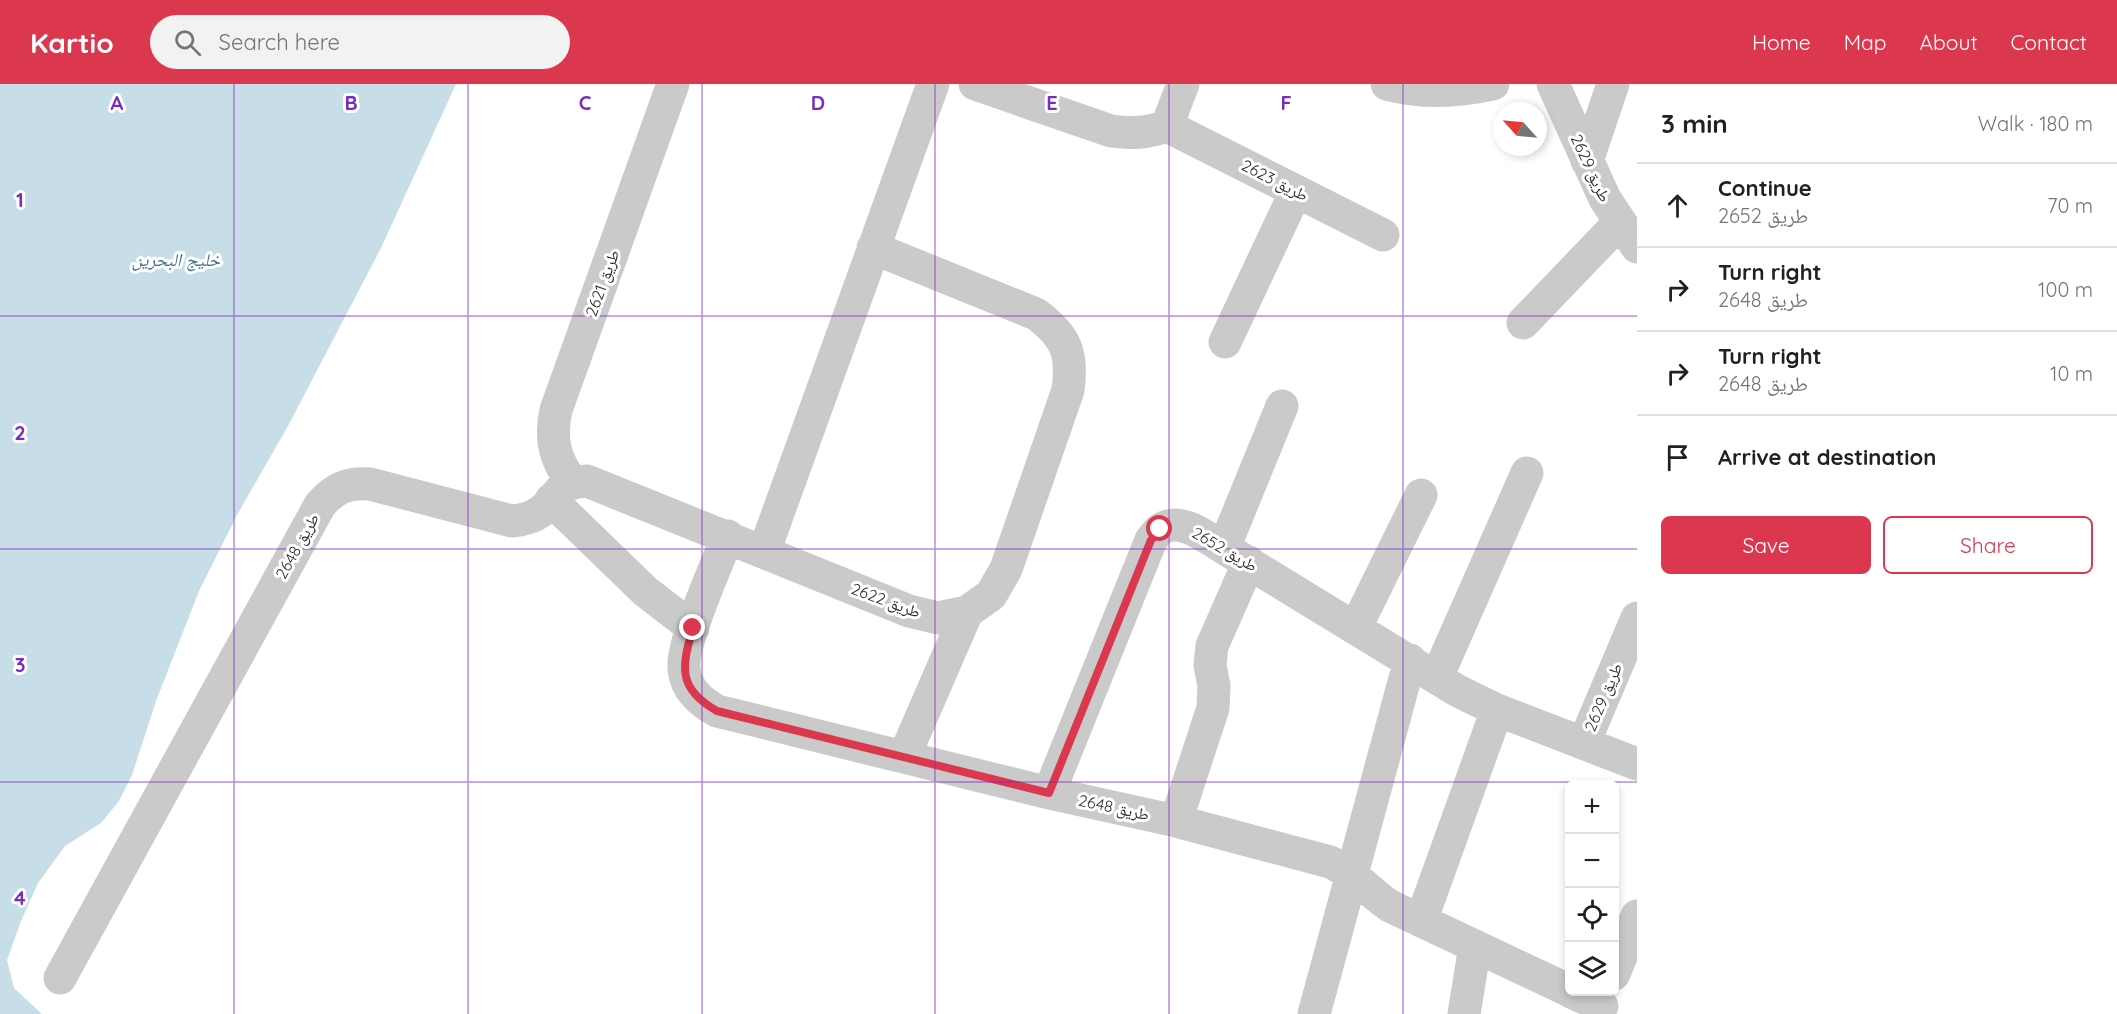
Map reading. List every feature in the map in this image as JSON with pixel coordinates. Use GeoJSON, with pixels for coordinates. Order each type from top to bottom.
{"type":"FeatureCollection","features":[{"type":"Feature","properties":{"kind":"street","name":"طريق 2621"},"geometry":{"type":"LineString","coordinates":[[673,84],[556,410],[553,441],[556,456],[563,470],[562,491],[645,591],[693,628]]}},
{"type":"Feature","properties":{"kind":"street"},"geometry":{"type":"LineString","coordinates":[[562,491],[587,481],[764,552],[933,84]]}},
{"type":"Feature","properties":{"kind":"street"},"geometry":{"type":"LineString","coordinates":[[975,84],[1111,130],[1130,134],[1149,132],[1167,126],[1183,84]]}},
{"type":"Feature","properties":{"kind":"street"},"geometry":{"type":"LineString","coordinates":[[1401,86],[1437,92],[1493,84]]}},
{"type":"Feature","properties":{"kind":"street","name":"طريق 2629"},"geometry":{"type":"LineString","coordinates":[[1553,84],[1605,200],[1628,235]]}},
{"type":"Feature","properties":{"kind":"street"},"geometry":{"type":"LineString","coordinates":[[1587,161],[1613,84]]}},
{"type":"Feature","properties":{"kind":"street","name":"طريق 2623"},"geometry":{"type":"LineString","coordinates":[[1167,126],[1383,235]]}},
{"type":"Feature","properties":{"kind":"street"},"geometry":{"type":"LineString","coordinates":[[1225,342],[1296,191]]}},
{"type":"Feature","properties":{"kind":"street"},"geometry":{"type":"LineString","coordinates":[[1523,323],[1628,235]]}},
{"type":"Feature","properties":{"kind":"street","name":"طريق 2622"},"geometry":{"type":"LineString","coordinates":[[764,552],[909,611],[938,618],[967,612],[991,595],[1006,569],[1068,390],[1071,368],[1066,346],[1054,327],[1036,314],[873,249]]}},
{"type":"Feature","properties":{"kind":"street"},"geometry":{"type":"LineString","coordinates":[[1176,820],[1213,708],[1214,686],[1210,665],[1212,646],[1282,406]]}},
{"type":"Feature","properties":{"kind":"street"},"geometry":{"type":"LineString","coordinates":[[1314,1014],[1351,873],[1424,669],[1527,473]]}},
{"type":"Feature","properties":{"kind":"street","name":"طريق 2648"},"geometry":{"type":"LineString","coordinates":[[60,978],[328,495],[348,484],[370,484],[513,521],[528,519],[541,512],[562,491]]}},
{"type":"Feature","properties":{"kind":"street"},"geometry":{"type":"LineString","coordinates":[[1356,627],[1421,495]]}},
{"type":"Feature","properties":{"kind":"street","name":"طريق 2652"},"geometry":{"type":"LineString","coordinates":[[1049,793],[1151,540],[1160,529],[1173,524],[1187,527],[1237,555],[1458,691],[1497,710],[1637,764]]}},
{"type":"Feature","properties":{"kind":"street","name":"طريق 2648"},"geometry":{"type":"LineString","coordinates":[[728,536],[693,628],[686,650],[684,669],[689,687],[701,702],[717,711],[1049,793],[1176,820],[1330,862],[1351,873],[1378,898],[1420,921],[1565,989]]}},
{"type":"Feature","properties":{"kind":"street"},"geometry":{"type":"LineString","coordinates":[[904,757],[967,612]]}},
{"type":"Feature","properties":{"kind":"street","name":"طريق 2629"},"geometry":{"type":"LineString","coordinates":[[1584,743],[1637,618]]}},
{"type":"Feature","properties":{"kind":"street"},"geometry":{"type":"LineString","coordinates":[[1420,921],[1497,710]]}},
{"type":"Feature","properties":{"kind":"street"},"geometry":{"type":"LineString","coordinates":[[1619,961],[1637,916]]}},
{"type":"Feature","properties":{"kind":"street"},"geometry":{"type":"LineString","coordinates":[[1464,1014],[1475,946]]}},
{"type":"Feature","properties":{"kind":"street","name":"طريق 2648"},"geometry":{"type":"LineString","coordinates":[[1583,996],[1603,1004]]}},
{"type":"Feature","properties":{"kind":"water","name":"خليج البحرين"},"geometry":{"type":"Polygon","coordinates":[[[0,84],[456,84],[381,248],[288,426],[237,515],[199,591],[156,701],[132,775],[119,801],[101,823],[65,846],[38,883],[21,921],[7,960],[14,988],[42,1014],[0,1014],[0,84]]]}},
{"type":"Feature","properties":{"kind":"route"},"geometry":{"type":"LineString","coordinates":[[693,628],[686,650],[684,669],[689,687],[701,702],[717,711],[1049,793],[1151,540],[1160,529]]}}]}
